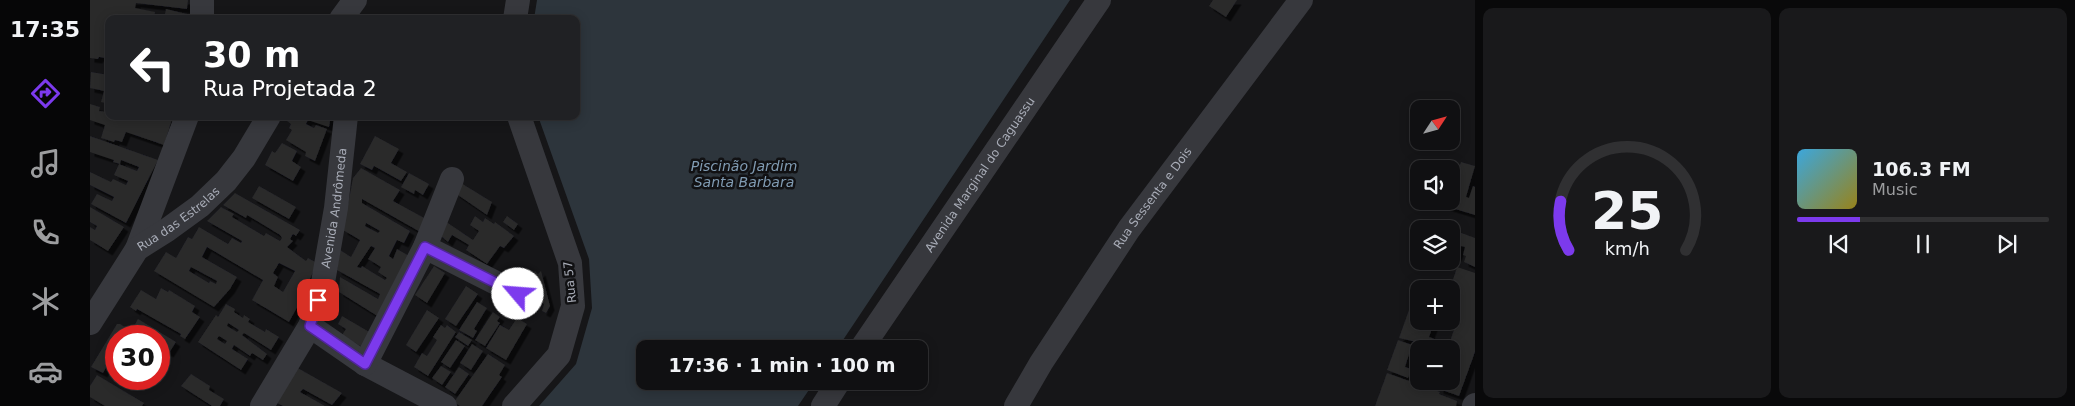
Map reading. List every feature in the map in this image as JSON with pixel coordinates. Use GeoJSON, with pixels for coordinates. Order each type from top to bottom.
{"type":"FeatureCollection","features":[{"type":"Feature","properties":{"kind":"street"},"geometry":{"type":"LineString","coordinates":[[202,0],[202,15]]}},
{"type":"Feature","properties":{"kind":"street"},"geometry":{"type":"LineString","coordinates":[[516,15],[518,0]]}},
{"type":"Feature","properties":{"kind":"street","name":"Avenida Marginal do Caguassu"},"geometry":{"type":"LineString","coordinates":[[868,340],[1099,0]]}},
{"type":"Feature","properties":{"kind":"street","name":"Rua Sessenta e Dois"},"geometry":{"type":"LineString","coordinates":[[1016,406],[1129,229],[1301,0]]}},
{"type":"Feature","properties":{"kind":"street"},"geometry":{"type":"LineString","coordinates":[[137,249],[185,120]]}},
{"type":"Feature","properties":{"kind":"street","name":"Rua das Estrelas"},"geometry":{"type":"LineString","coordinates":[[90,322],[137,249],[200,206],[226,181],[244,158],[267,120]]}},
{"type":"Feature","properties":{"kind":"street","name":"Avenida Andrômeda"},"geometry":{"type":"LineString","coordinates":[[262,406],[310,326],[322,288],[336,208],[346,120]]}},
{"type":"Feature","properties":{"kind":"street","name":"Rua 57"},"geometry":{"type":"LineString","coordinates":[[514,406],[559,354],[573,306],[570,263],[520,120]]}},
{"type":"Feature","properties":{"kind":"street"},"geometry":{"type":"LineString","coordinates":[[365,364],[425,247],[452,178]]}},
{"type":"Feature","properties":{"kind":"street"},"geometry":{"type":"LineString","coordinates":[[425,247],[518,294]]}},
{"type":"Feature","properties":{"kind":"street"},"geometry":{"type":"LineString","coordinates":[[310,326],[365,364],[446,406]]}},
{"type":"Feature","properties":{"kind":"street"},"geometry":{"type":"LineString","coordinates":[[822,406],[833,390]]}},
{"type":"Feature","properties":{"kind":"water","name":"Piscinão Jardim Santa Barbara"},"geometry":{"type":"Polygon","coordinates":[[[537,0],[1070,0],[843,340],[636,340],[636,390],[809,390],[798,406],[539,406],[576,364],[592,308],[589,259],[539,120],[580,120],[580,15],[535,15],[537,0]]]}},
{"type":"Feature","properties":{"kind":"building"},"geometry":{"type":"Polygon","coordinates":[[[90,0],[188,0],[187,9],[136,3],[135,8],[155,12],[155,15],[105,15],[105,58],[90,58],[90,0]]]}},
{"type":"Feature","properties":{"kind":"building"},"geometry":{"type":"Polygon","coordinates":[[[1213,0],[1237,0],[1226,17],[1209,6],[1213,0]]]}},
{"type":"Feature","properties":{"kind":"building"},"geometry":{"type":"Polygon","coordinates":[[[166,9],[187,14],[187,15],[165,15],[166,9]]]}},
{"type":"Feature","properties":{"kind":"building"},"geometry":{"type":"Polygon","coordinates":[[[91,72],[105,74],[105,103],[101,102],[104,91],[90,88],[91,72]]]}},
{"type":"Feature","properties":{"kind":"building"},"geometry":{"type":"Polygon","coordinates":[[[90,104],[100,107],[99,111],[105,112],[105,120],[172,120],[164,145],[126,132],[122,142],[101,138],[105,125],[90,120],[90,104]]]}},
{"type":"Feature","properties":{"kind":"building"},"geometry":{"type":"Polygon","coordinates":[[[308,120],[306,124],[314,128],[316,125],[327,129],[315,161],[305,156],[306,152],[286,140],[292,130],[289,128],[291,124],[287,121],[308,120]]]}},
{"type":"Feature","properties":{"kind":"building"},"geometry":{"type":"Polygon","coordinates":[[[308,120],[330,120],[329,127],[308,120]]]}},
{"type":"Feature","properties":{"kind":"building"},"geometry":{"type":"Polygon","coordinates":[[[90,136],[158,160],[126,223],[91,204],[97,194],[112,201],[114,197],[90,185],[90,172],[111,182],[113,179],[126,185],[128,181],[114,175],[119,164],[137,171],[139,167],[121,160],[120,164],[113,162],[114,160],[90,152],[90,136]]]}},
{"type":"Feature","properties":{"kind":"building"},"geometry":{"type":"Polygon","coordinates":[[[375,136],[399,149],[391,163],[407,172],[401,181],[374,166],[372,170],[360,164],[375,136]]]}},
{"type":"Feature","properties":{"kind":"building"},"geometry":{"type":"Polygon","coordinates":[[[282,143],[297,151],[292,161],[301,167],[293,181],[265,165],[272,151],[275,153],[282,143]]]}},
{"type":"Feature","properties":{"kind":"building"},"geometry":{"type":"Polygon","coordinates":[[[1461,162],[1475,166],[1466,197],[1469,198],[1473,186],[1475,187],[1475,215],[1458,210],[1460,210],[1461,162]]]}},
{"type":"Feature","properties":{"kind":"building"},"geometry":{"type":"Polygon","coordinates":[[[361,168],[400,190],[393,201],[428,220],[422,233],[362,199],[362,203],[410,231],[404,243],[397,240],[389,256],[393,259],[397,249],[411,257],[379,317],[339,292],[340,277],[378,299],[380,294],[337,270],[340,250],[351,257],[360,240],[343,230],[353,178],[361,168]],[[366,223],[365,226],[378,233],[380,231],[366,223]],[[371,246],[357,267],[361,268],[362,266],[385,280],[387,278],[378,272],[381,267],[368,259],[375,248],[371,246]]]}},
{"type":"Feature","properties":{"kind":"building"},"geometry":{"type":"Polygon","coordinates":[[[409,173],[429,184],[423,195],[415,190],[414,194],[401,187],[409,173]]]}},
{"type":"Feature","properties":{"kind":"building"},"geometry":{"type":"Polygon","coordinates":[[[461,183],[492,202],[487,215],[455,193],[461,183]]]}},
{"type":"Feature","properties":{"kind":"building"},"geometry":{"type":"Polygon","coordinates":[[[259,186],[296,207],[289,219],[252,198],[259,186]]]}},
{"type":"Feature","properties":{"kind":"building"},"geometry":{"type":"Polygon","coordinates":[[[235,193],[300,230],[296,236],[293,234],[290,239],[293,241],[287,247],[306,261],[308,258],[317,263],[289,322],[252,300],[263,280],[207,247],[202,257],[237,277],[230,289],[214,307],[154,271],[166,252],[176,258],[188,237],[192,239],[199,227],[228,244],[232,238],[241,243],[242,241],[207,221],[221,207],[234,214],[232,217],[264,236],[266,233],[280,241],[282,238],[247,215],[246,218],[223,205],[235,193]],[[279,263],[273,273],[278,277],[274,286],[283,292],[295,271],[279,263]],[[191,267],[189,271],[209,283],[210,281],[216,284],[217,281],[191,267]]]}},
{"type":"Feature","properties":{"kind":"building"},"geometry":{"type":"Polygon","coordinates":[[[90,207],[124,227],[108,251],[90,240],[90,227],[95,230],[97,226],[90,222],[90,207]]]}},
{"type":"Feature","properties":{"kind":"building"},"geometry":{"type":"Polygon","coordinates":[[[475,216],[483,222],[485,218],[494,224],[495,222],[514,236],[504,248],[500,246],[487,264],[466,250],[469,245],[452,235],[448,242],[436,232],[442,219],[473,240],[479,231],[470,225],[475,216]]]}},
{"type":"Feature","properties":{"kind":"building"},"geometry":{"type":"Polygon","coordinates":[[[507,216],[518,224],[514,230],[503,222],[507,216]]]}},
{"type":"Feature","properties":{"kind":"building"},"geometry":{"type":"Polygon","coordinates":[[[1460,232],[1475,238],[1475,267],[1464,262],[1466,256],[1463,255],[1465,247],[1461,246],[1460,249],[1460,232]]]}},
{"type":"Feature","properties":{"kind":"building"},"geometry":{"type":"Polygon","coordinates":[[[434,266],[445,273],[427,303],[415,295],[434,266]]]}},
{"type":"Feature","properties":{"kind":"building"},"geometry":{"type":"Polygon","coordinates":[[[1460,268],[1475,273],[1475,352],[1459,396],[1442,390],[1460,390],[1460,340],[1450,340],[1454,330],[1460,330],[1460,280],[1453,280],[1456,270],[1460,270],[1460,268]]]}},
{"type":"Feature","properties":{"kind":"building"},"geometry":{"type":"Polygon","coordinates":[[[535,271],[538,274],[541,271],[550,306],[546,313],[542,311],[544,304],[521,289],[535,271]]]}},
{"type":"Feature","properties":{"kind":"building"},"geometry":{"type":"Polygon","coordinates":[[[466,286],[478,294],[456,326],[445,319],[466,286]]]}},
{"type":"Feature","properties":{"kind":"building"},"geometry":{"type":"Polygon","coordinates":[[[161,288],[168,292],[169,290],[195,306],[192,312],[200,317],[185,339],[180,336],[181,334],[170,328],[170,325],[165,325],[130,307],[141,290],[156,299],[161,288]]]}},
{"type":"Feature","properties":{"kind":"building"},"geometry":{"type":"Polygon","coordinates":[[[477,302],[487,308],[474,329],[477,331],[473,338],[459,330],[477,302]]]}},
{"type":"Feature","properties":{"kind":"building"},"geometry":{"type":"Polygon","coordinates":[[[226,304],[235,309],[234,312],[243,318],[244,315],[250,319],[248,322],[265,332],[266,329],[279,337],[271,350],[244,333],[242,335],[267,354],[263,360],[252,353],[250,356],[234,345],[232,349],[248,359],[241,370],[198,342],[216,315],[218,317],[226,304]],[[228,323],[227,326],[237,332],[239,330],[228,323]],[[219,336],[217,339],[225,344],[227,341],[219,336]]]}},
{"type":"Feature","properties":{"kind":"building"},"geometry":{"type":"Polygon","coordinates":[[[427,310],[439,318],[416,352],[406,345],[427,310]]]}},
{"type":"Feature","properties":{"kind":"building"},"geometry":{"type":"Polygon","coordinates":[[[1409,310],[1410,330],[1432,330],[1429,337],[1438,340],[1410,341],[1399,338],[1409,310]]]}},
{"type":"Feature","properties":{"kind":"building"},"geometry":{"type":"Polygon","coordinates":[[[493,312],[500,317],[497,321],[500,323],[485,346],[475,340],[493,312]]]}},
{"type":"Feature","properties":{"kind":"building"},"geometry":{"type":"Polygon","coordinates":[[[342,316],[371,333],[362,347],[342,335],[346,329],[338,324],[342,316]]]}},
{"type":"Feature","properties":{"kind":"building"},"geometry":{"type":"Polygon","coordinates":[[[517,318],[527,324],[506,360],[486,348],[500,325],[509,330],[517,318]]]}},
{"type":"Feature","properties":{"kind":"building"},"geometry":{"type":"Polygon","coordinates":[[[138,319],[148,325],[134,325],[138,319]]]}},
{"type":"Feature","properties":{"kind":"building"},"geometry":{"type":"Polygon","coordinates":[[[441,325],[445,328],[447,325],[456,332],[428,376],[414,367],[422,353],[427,356],[437,340],[433,337],[441,325]]]}},
{"type":"Feature","properties":{"kind":"building"},"geometry":{"type":"Polygon","coordinates":[[[459,332],[472,340],[468,346],[455,337],[459,332]]]}},
{"type":"Feature","properties":{"kind":"building"},"geometry":{"type":"Polygon","coordinates":[[[170,338],[176,342],[170,351],[170,338]]]}},
{"type":"Feature","properties":{"kind":"building"},"geometry":{"type":"Polygon","coordinates":[[[456,340],[465,346],[450,368],[441,362],[456,340]]]}},
{"type":"Feature","properties":{"kind":"building"},"geometry":{"type":"Polygon","coordinates":[[[1398,340],[1410,344],[1410,351],[1405,367],[1410,368],[1408,378],[1387,370],[1398,340]]]}},
{"type":"Feature","properties":{"kind":"building"},"geometry":{"type":"Polygon","coordinates":[[[105,344],[105,369],[103,373],[91,367],[105,344]]]}},
{"type":"Feature","properties":{"kind":"building"},"geometry":{"type":"Polygon","coordinates":[[[472,344],[483,351],[471,370],[460,363],[472,344]]]}},
{"type":"Feature","properties":{"kind":"building"},"geometry":{"type":"Polygon","coordinates":[[[488,354],[505,365],[499,375],[502,377],[482,406],[460,406],[454,402],[488,354]]]}},
{"type":"Feature","properties":{"kind":"building"},"geometry":{"type":"Polygon","coordinates":[[[441,366],[451,372],[442,385],[432,378],[441,366]]]}},
{"type":"Feature","properties":{"kind":"building"},"geometry":{"type":"Polygon","coordinates":[[[296,367],[342,393],[332,405],[303,389],[300,392],[325,406],[283,406],[275,402],[296,367]]]}},
{"type":"Feature","properties":{"kind":"building"},"geometry":{"type":"Polygon","coordinates":[[[459,367],[469,374],[455,394],[445,387],[459,367]]]}},
{"type":"Feature","properties":{"kind":"building"},"geometry":{"type":"Polygon","coordinates":[[[1387,373],[1410,381],[1410,390],[1434,390],[1440,392],[1439,394],[1457,401],[1456,406],[1375,406],[1387,373]]]}},
{"type":"Feature","properties":{"kind":"building"},"geometry":{"type":"Polygon","coordinates":[[[191,374],[210,386],[209,390],[224,399],[220,406],[212,406],[181,386],[191,374]]]}},
{"type":"Feature","properties":{"kind":"building"},"geometry":{"type":"Polygon","coordinates":[[[97,375],[105,380],[105,390],[122,390],[144,403],[142,406],[105,406],[90,397],[90,386],[97,375]]]}},
{"type":"Feature","properties":{"kind":"route"},"geometry":{"type":"LineString","coordinates":[[318,300],[310,326],[365,364],[425,247],[518,294]]}}]}
